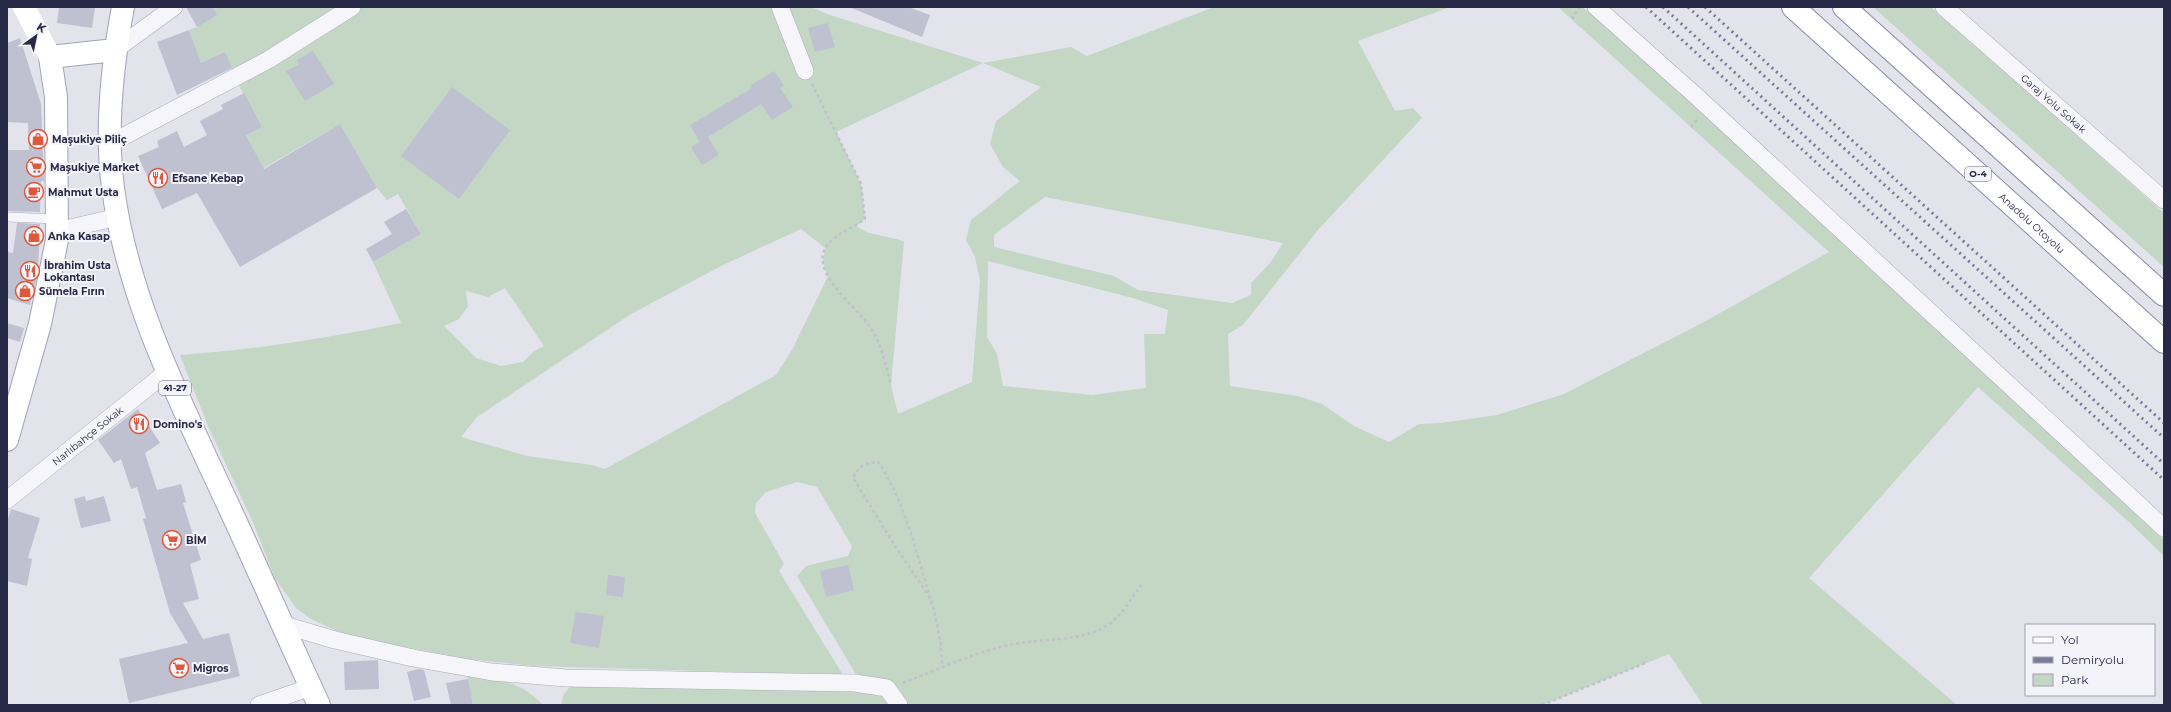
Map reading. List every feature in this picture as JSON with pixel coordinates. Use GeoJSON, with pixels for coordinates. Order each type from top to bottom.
{"type":"FeatureCollection","features":[{"type":"Feature","properties":{"kind":"main road"},"geometry":{"type":"LineString","coordinates":[[7,440],[40,324],[51,275],[58,225],[56,97],[50,57],[24,7]]}},
{"type":"Feature","properties":{"kind":"main road","name":"41-27"},"geometry":{"type":"LineString","coordinates":[[123,7],[115,50],[109,144],[112,188],[118,217],[143,310],[168,371],[315,696]]}},
{"type":"Feature","properties":{"kind":"main road","name":"Anadolu Otoyolu"},"geometry":{"type":"LineString","coordinates":[[1792,7],[2164,342]]}},
{"type":"Feature","properties":{"kind":"main road"},"geometry":{"type":"LineString","coordinates":[[1844,7],[2164,295]]}},
{"type":"Feature","properties":{"kind":"main road"},"geometry":{"type":"LineString","coordinates":[[50,57],[115,50]]}},
{"type":"Feature","properties":{"kind":"street"},"geometry":{"type":"LineString","coordinates":[[115,50],[174,7]]}},
{"type":"Feature","properties":{"kind":"street"},"geometry":{"type":"LineString","coordinates":[[109,144],[268,60],[352,7]]}},
{"type":"Feature","properties":{"kind":"street"},"geometry":{"type":"LineString","coordinates":[[780,7],[805,71]]}},
{"type":"Feature","properties":{"kind":"street"},"geometry":{"type":"LineString","coordinates":[[1596,7],[1695,95],[2164,528]]}},
{"type":"Feature","properties":{"kind":"street","name":"Garaj Yolu Sokak"},"geometry":{"type":"LineString","coordinates":[[1944,7],[2164,200]]}},
{"type":"Feature","properties":{"kind":"street"},"geometry":{"type":"LineString","coordinates":[[58,225],[118,217]]}},
{"type":"Feature","properties":{"kind":"street","name":"Narlıbahçe Sokak"},"geometry":{"type":"LineString","coordinates":[[7,500],[168,371]]}},
{"type":"Feature","properties":{"kind":"street"},"geometry":{"type":"LineString","coordinates":[[284,625],[335,640],[413,658],[492,672],[566,678],[855,683],[887,688],[899,705]]}},
{"type":"Feature","properties":{"kind":"street"},"geometry":{"type":"LineString","coordinates":[[259,705],[315,696]]}},
{"type":"Feature","properties":{"kind":"lane"},"geometry":{"type":"LineString","coordinates":[[7,217],[58,225]]}},
{"type":"Feature","properties":{"kind":"path"},"geometry":{"type":"LineString","coordinates":[[1572,19],[1581,7]]}},
{"type":"Feature","properties":{"kind":"path"},"geometry":{"type":"LineString","coordinates":[[805,71],[861,184],[865,209],[865,219],[838,236],[825,248],[823,262],[828,276],[842,296],[864,317],[873,331],[891,385]]}},
{"type":"Feature","properties":{"kind":"path"},"geometry":{"type":"LineString","coordinates":[[930,598],[853,478],[857,469],[869,462],[878,462],[886,473],[908,526],[930,598],[942,657],[942,667]]}},
{"type":"Feature","properties":{"kind":"path"},"geometry":{"type":"LineString","coordinates":[[887,688],[965,658],[1013,644],[1081,635],[1101,628],[1112,621],[1123,610],[1143,582]]}},
{"type":"Feature","properties":{"kind":"path"},"geometry":{"type":"LineString","coordinates":[[1542,705],[1648,662]]}},
{"type":"Feature","properties":{"kind":"green space"},"geometry":{"type":"Polygon","coordinates":[[[212,7],[811,7],[830,15],[983,63],[1071,47],[1087,56],[1214,7],[1450,7],[1358,41],[1395,111],[1413,108],[1422,118],[1318,230],[1243,325],[1228,334],[1230,386],[1298,396],[1322,404],[1354,426],[1389,442],[1419,424],[1441,423],[1497,415],[1564,394],[1702,323],[1829,252],[1558,7],[1582,7],[1636,49],[2164,540],[2164,556],[2129,522],[1978,387],[1809,578],[1957,705],[1703,705],[1669,654],[1542,705],[906,705],[857,676],[797,576],[806,566],[848,556],[852,546],[817,487],[797,482],[766,492],[756,503],[755,513],[784,564],[779,571],[843,675],[532,666],[469,659],[366,640],[337,631],[311,619],[296,608],[275,578],[252,520],[208,426],[180,355],[291,343],[401,323],[373,262],[421,234],[398,194],[387,200],[377,188],[340,124],[203,203],[257,156],[246,135],[261,127],[235,78],[225,53],[201,63],[189,30],[197,27],[212,7]],[[983,63],[836,132],[861,184],[865,219],[856,226],[866,232],[904,241],[891,385],[898,414],[972,382],[980,281],[975,257],[966,240],[971,220],[1020,181],[1003,167],[990,144],[996,121],[1041,87],[983,63]],[[1045,197],[994,235],[994,247],[1114,276],[1138,290],[1232,303],[1251,295],[1251,283],[1270,263],[1283,243],[1045,197]],[[801,229],[721,266],[631,314],[477,417],[461,437],[527,456],[592,465],[605,469],[776,375],[792,350],[828,276],[823,262],[825,248],[801,229]],[[988,261],[987,337],[997,354],[1003,386],[1092,395],[1146,388],[1144,334],[1165,334],[1168,310],[1133,298],[988,261]],[[505,288],[488,297],[466,291],[468,306],[459,319],[444,326],[476,358],[501,366],[523,362],[534,351],[544,346],[505,288]]]}},
{"type":"Feature","properties":{"kind":"green space"},"geometry":{"type":"Polygon","coordinates":[[[1873,7],[1931,7],[2164,213],[2164,267],[1873,7]]]}},
{"type":"Feature","properties":{"kind":"green space"},"geometry":{"type":"Polygon","coordinates":[[[467,675],[499,680],[517,686],[535,697],[543,705],[473,705],[467,675]]]}},
{"type":"Feature","properties":{"kind":"green space"},"geometry":{"type":"Polygon","coordinates":[[[571,685],[867,690],[884,696],[890,705],[561,705],[563,696],[571,685]]]}},
{"type":"Feature","properties":{"kind":"building"},"geometry":{"type":"Polygon","coordinates":[[[59,7],[95,7],[92,28],[57,23],[59,7]]]}},
{"type":"Feature","properties":{"kind":"building"},"geometry":{"type":"Polygon","coordinates":[[[186,7],[212,7],[217,15],[197,27],[186,7]]]}},
{"type":"Feature","properties":{"kind":"building"},"geometry":{"type":"Polygon","coordinates":[[[849,7],[908,7],[930,15],[922,37],[849,7]]]}},
{"type":"Feature","properties":{"kind":"building"},"geometry":{"type":"Polygon","coordinates":[[[828,23],[835,47],[815,52],[808,28],[828,23]]]}},
{"type":"Feature","properties":{"kind":"building"},"geometry":{"type":"Polygon","coordinates":[[[189,30],[201,63],[225,52],[232,68],[177,95],[157,42],[189,30]]]}},
{"type":"Feature","properties":{"kind":"building"},"geometry":{"type":"Polygon","coordinates":[[[20,38],[41,104],[44,181],[41,181],[40,212],[7,211],[7,150],[29,150],[28,123],[7,122],[7,43],[20,38]]]}},
{"type":"Feature","properties":{"kind":"building"},"geometry":{"type":"Polygon","coordinates":[[[313,51],[334,84],[305,101],[286,71],[299,65],[297,60],[313,51]]]}},
{"type":"Feature","properties":{"kind":"building"},"geometry":{"type":"Polygon","coordinates":[[[774,71],[784,85],[780,88],[793,107],[772,120],[761,104],[708,137],[719,155],[702,165],[691,147],[700,142],[690,125],[752,88],[751,85],[774,71]]]}},
{"type":"Feature","properties":{"kind":"building"},"geometry":{"type":"Polygon","coordinates":[[[452,87],[510,130],[459,199],[401,156],[452,87]]]}},
{"type":"Feature","properties":{"kind":"building"},"geometry":{"type":"Polygon","coordinates":[[[244,93],[262,127],[246,135],[264,169],[340,124],[377,188],[240,267],[197,193],[162,209],[138,156],[159,147],[157,141],[177,131],[184,147],[207,135],[200,121],[223,109],[221,105],[244,93]]]}},
{"type":"Feature","properties":{"kind":"building"},"geometry":{"type":"Polygon","coordinates":[[[406,209],[421,234],[373,262],[366,249],[392,234],[384,222],[406,209]]]}},
{"type":"Feature","properties":{"kind":"building"},"geometry":{"type":"Polygon","coordinates":[[[17,223],[40,224],[38,272],[30,305],[7,298],[7,252],[13,253],[17,223]]]}},
{"type":"Feature","properties":{"kind":"building"},"geometry":{"type":"Polygon","coordinates":[[[7,323],[24,328],[20,342],[7,338],[7,323]]]}},
{"type":"Feature","properties":{"kind":"building"},"geometry":{"type":"Polygon","coordinates":[[[138,409],[160,443],[145,453],[157,490],[181,484],[186,502],[183,503],[201,560],[190,564],[199,599],[183,603],[203,639],[229,633],[240,676],[129,703],[119,659],[188,643],[170,613],[143,519],[146,518],[137,487],[131,489],[121,459],[114,463],[98,440],[138,409]]]}},
{"type":"Feature","properties":{"kind":"building"},"geometry":{"type":"Polygon","coordinates":[[[85,496],[86,501],[104,496],[111,521],[81,528],[74,499],[85,496]]]}},
{"type":"Feature","properties":{"kind":"building"},"geometry":{"type":"Polygon","coordinates":[[[11,509],[40,518],[28,558],[32,559],[27,586],[7,581],[7,522],[11,509]]]}},
{"type":"Feature","properties":{"kind":"building"},"geometry":{"type":"Polygon","coordinates":[[[848,565],[854,590],[826,597],[820,571],[848,565]]]}},
{"type":"Feature","properties":{"kind":"building"},"geometry":{"type":"Polygon","coordinates":[[[608,575],[625,577],[623,597],[606,595],[608,575]]]}},
{"type":"Feature","properties":{"kind":"building"},"geometry":{"type":"Polygon","coordinates":[[[576,612],[604,616],[599,648],[570,643],[576,612]]]}},
{"type":"Feature","properties":{"kind":"building"},"geometry":{"type":"Polygon","coordinates":[[[378,660],[379,689],[345,690],[344,662],[378,660]]]}},
{"type":"Feature","properties":{"kind":"building"},"geometry":{"type":"Polygon","coordinates":[[[418,669],[424,670],[431,697],[414,701],[407,672],[418,669]]]}},
{"type":"Feature","properties":{"kind":"building"},"geometry":{"type":"Polygon","coordinates":[[[468,679],[473,705],[451,705],[446,683],[468,679]]]}},
{"type":"Feature","properties":{"kind":"railway"},"geometry":{"type":"LineString","coordinates":[[1646,7],[2164,480]]}},
{"type":"Feature","properties":{"kind":"railway"},"geometry":{"type":"LineString","coordinates":[[1663,7],[2164,464]]}},
{"type":"Feature","properties":{"kind":"railway"},"geometry":{"type":"LineString","coordinates":[[1688,7],[2164,438]]}},
{"type":"Feature","properties":{"kind":"railway"},"geometry":{"type":"LineString","coordinates":[[1705,7],[2164,423]]}},
{"type":"Feature","properties":{"kind":"place","name":"Maşukiye Piliç"},"geometry":{"type":"Point","coordinates":[38,139]}},
{"type":"Feature","properties":{"kind":"place","name":"Maşukiye Market"},"geometry":{"type":"Point","coordinates":[36,167]}},
{"type":"Feature","properties":{"kind":"place","name":"Efsane Kebap"},"geometry":{"type":"Point","coordinates":[158,178]}},
{"type":"Feature","properties":{"kind":"place","name":"Mahmut Usta"},"geometry":{"type":"Point","coordinates":[34,192]}},
{"type":"Feature","properties":{"kind":"place","name":"Anka Kasap"},"geometry":{"type":"Point","coordinates":[34,236]}},
{"type":"Feature","properties":{"kind":"place","name":"İbrahim Usta Lokantası"},"geometry":{"type":"Point","coordinates":[30,271]}},
{"type":"Feature","properties":{"kind":"place","name":"Sümela Fırın"},"geometry":{"type":"Point","coordinates":[25,291]}},
{"type":"Feature","properties":{"kind":"place","name":"Domino's"},"geometry":{"type":"Point","coordinates":[139,424]}},
{"type":"Feature","properties":{"kind":"place","name":"BİM"},"geometry":{"type":"Point","coordinates":[172,540]}},
{"type":"Feature","properties":{"kind":"place","name":"Migros"},"geometry":{"type":"Point","coordinates":[179,668]}}]}
